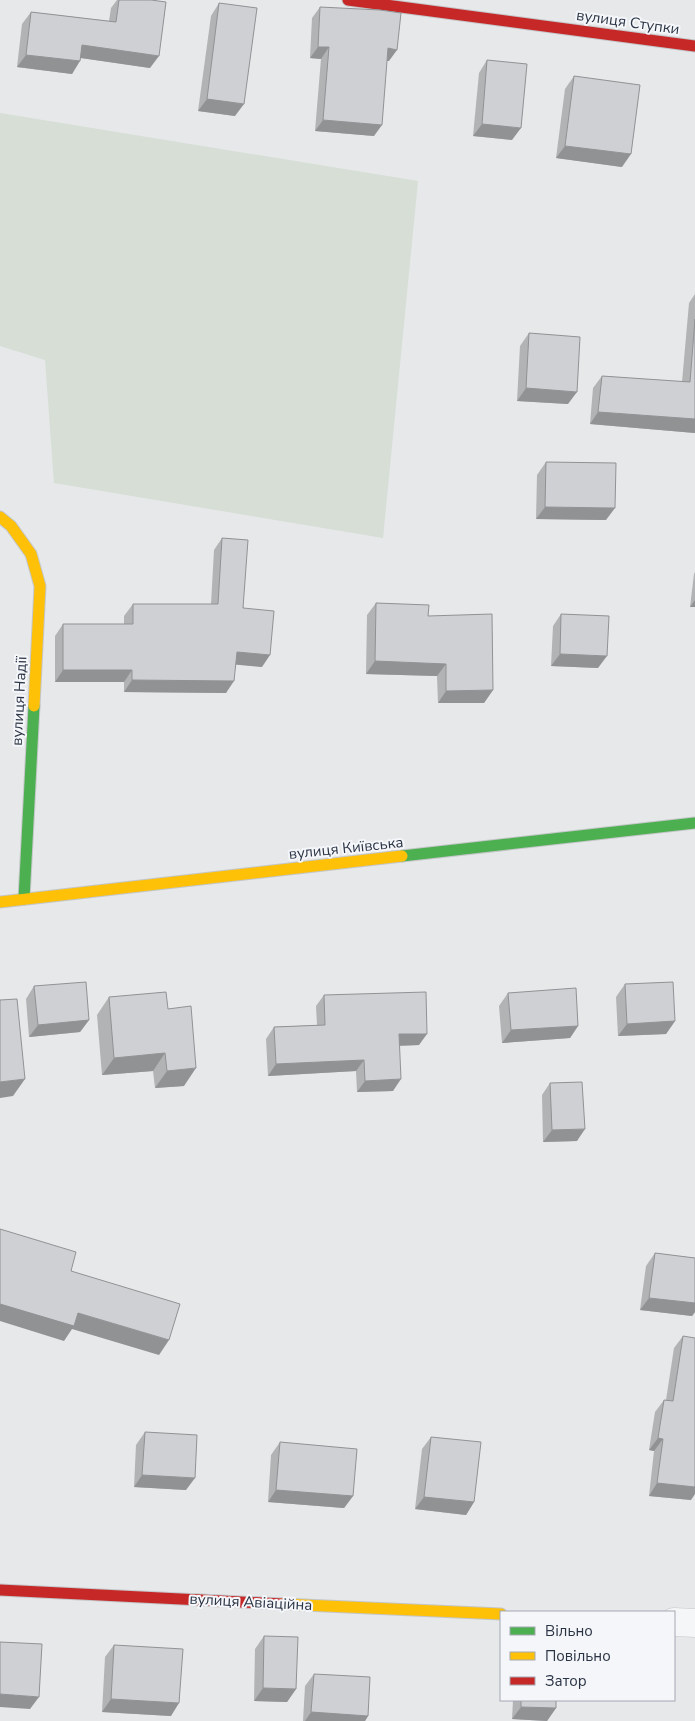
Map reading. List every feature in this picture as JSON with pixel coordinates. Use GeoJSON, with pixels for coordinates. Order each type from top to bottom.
{"type":"FeatureCollection","features":[{"type":"Feature","properties":{"kind":"street","name":"вулиця Ступки"},"geometry":{"type":"LineString","coordinates":[[348,0],[695,46]]}},
{"type":"Feature","properties":{"kind":"street","name":"вулиця Надії"},"geometry":{"type":"LineString","coordinates":[[0,517],[10,526],[31,554],[40,586],[24,899]]}},
{"type":"Feature","properties":{"kind":"street","name":"вулиця Київська"},"geometry":{"type":"LineString","coordinates":[[0,902],[695,823]]}},
{"type":"Feature","properties":{"kind":"street","name":"вулиця Авіаційна"},"geometry":{"type":"LineString","coordinates":[[0,1590],[500,1614]]}},
{"type":"Feature","properties":{"kind":"street"},"geometry":{"type":"LineString","coordinates":[[675,1622],[695,1623]]}},
{"type":"Feature","properties":{"kind":"shaded area"},"geometry":{"type":"Polygon","coordinates":[[[0,113],[418,181],[383,538],[54,483],[45,360],[0,346],[0,113]]]}},
{"type":"Feature","properties":{"kind":"building"},"geometry":{"type":"Polygon","coordinates":[[[119,0],[166,2],[159,56],[82,45],[80,61],[26,55],[31,12],[116,22],[119,0]]]}},
{"type":"Feature","properties":{"kind":"building"},"geometry":{"type":"Polygon","coordinates":[[[219,3],[257,8],[244,104],[207,99],[219,3]]]}},
{"type":"Feature","properties":{"kind":"building"},"geometry":{"type":"Polygon","coordinates":[[[320,7],[401,13],[397,50],[388,48],[382,125],[323,120],[329,47],[318,47],[320,7]]]}},
{"type":"Feature","properties":{"kind":"building"},"geometry":{"type":"Polygon","coordinates":[[[487,60],[527,64],[521,128],[482,124],[487,60]]]}},
{"type":"Feature","properties":{"kind":"building"},"geometry":{"type":"Polygon","coordinates":[[[574,76],[640,85],[631,154],[565,146],[574,76]]]}},
{"type":"Feature","properties":{"kind":"building"},"geometry":{"type":"Polygon","coordinates":[[[695,319],[695,419],[598,412],[602,376],[690,382],[695,319]]]}},
{"type":"Feature","properties":{"kind":"building"},"geometry":{"type":"Polygon","coordinates":[[[529,333],[580,337],[577,392],[526,388],[529,333]]]}},
{"type":"Feature","properties":{"kind":"building"},"geometry":{"type":"Polygon","coordinates":[[[546,462],[616,463],[615,508],[545,507],[546,462]]]}},
{"type":"Feature","properties":{"kind":"building"},"geometry":{"type":"Polygon","coordinates":[[[222,538],[248,540],[243,608],[274,611],[270,655],[237,652],[234,681],[132,680],[132,670],[63,670],[63,624],[133,624],[133,604],[218,604],[222,538]]]}},
{"type":"Feature","properties":{"kind":"building"},"geometry":{"type":"Polygon","coordinates":[[[376,603],[429,605],[428,616],[492,614],[493,690],[446,691],[446,664],[375,661],[376,603]]]}},
{"type":"Feature","properties":{"kind":"building"},"geometry":{"type":"Polygon","coordinates":[[[561,614],[609,616],[607,656],[560,654],[561,614]]]}},
{"type":"Feature","properties":{"kind":"building"},"geometry":{"type":"Polygon","coordinates":[[[86,982],[89,1020],[38,1025],[34,986],[86,982]]]}},
{"type":"Feature","properties":{"kind":"building"},"geometry":{"type":"Polygon","coordinates":[[[673,982],[675,1021],[627,1024],[625,984],[673,982]]]}},
{"type":"Feature","properties":{"kind":"building"},"geometry":{"type":"Polygon","coordinates":[[[576,988],[578,1026],[511,1030],[508,993],[576,988]]]}},
{"type":"Feature","properties":{"kind":"building"},"geometry":{"type":"Polygon","coordinates":[[[166,992],[168,1009],[191,1006],[196,1068],[167,1071],[165,1053],[114,1058],[109,997],[166,992]]]}},
{"type":"Feature","properties":{"kind":"building"},"geometry":{"type":"Polygon","coordinates":[[[426,992],[427,1034],[399,1034],[401,1079],[365,1081],[364,1060],[276,1064],[274,1027],[325,1025],[324,995],[426,992]]]}},
{"type":"Feature","properties":{"kind":"building"},"geometry":{"type":"Polygon","coordinates":[[[17,999],[25,1079],[0,1082],[0,1000],[17,999]]]}},
{"type":"Feature","properties":{"kind":"building"},"geometry":{"type":"Polygon","coordinates":[[[582,1082],[585,1129],[552,1130],[550,1083],[582,1082]]]}},
{"type":"Feature","properties":{"kind":"building"},"geometry":{"type":"Polygon","coordinates":[[[0,1229],[76,1252],[71,1271],[180,1304],[169,1340],[78,1313],[74,1326],[0,1304],[0,1229]]]}},
{"type":"Feature","properties":{"kind":"building"},"geometry":{"type":"Polygon","coordinates":[[[655,1253],[695,1258],[695,1303],[649,1298],[655,1253]]]}},
{"type":"Feature","properties":{"kind":"building"},"geometry":{"type":"Polygon","coordinates":[[[683,1336],[695,1338],[695,1487],[657,1483],[663,1439],[658,1438],[664,1400],[673,1401],[683,1336]]]}},
{"type":"Feature","properties":{"kind":"building"},"geometry":{"type":"Polygon","coordinates":[[[145,1432],[197,1435],[195,1478],[142,1475],[145,1432]]]}},
{"type":"Feature","properties":{"kind":"building"},"geometry":{"type":"Polygon","coordinates":[[[431,1437],[481,1442],[474,1502],[424,1497],[431,1437]]]}},
{"type":"Feature","properties":{"kind":"building"},"geometry":{"type":"Polygon","coordinates":[[[280,1442],[357,1449],[353,1496],[276,1490],[280,1442]]]}},
{"type":"Feature","properties":{"kind":"building"},"geometry":{"type":"Polygon","coordinates":[[[264,1636],[298,1637],[296,1689],[263,1688],[264,1636]]]}},
{"type":"Feature","properties":{"kind":"building"},"geometry":{"type":"Polygon","coordinates":[[[0,1642],[42,1644],[39,1697],[0,1694],[0,1642]]]}},
{"type":"Feature","properties":{"kind":"building"},"geometry":{"type":"Polygon","coordinates":[[[114,1645],[183,1649],[179,1703],[111,1699],[114,1645]]]}},
{"type":"Feature","properties":{"kind":"building"},"geometry":{"type":"Polygon","coordinates":[[[314,1674],[370,1677],[368,1716],[311,1712],[314,1674]]]}},
{"type":"Feature","properties":{"kind":"building"},"geometry":{"type":"Polygon","coordinates":[[[521,1701],[556,1701],[556,1708],[521,1707],[521,1701]]]}},
{"type":"Feature","properties":{"kind":"traffic: fast"},"geometry":{"type":"LineString","coordinates":[[24,899],[34,706]]}},
{"type":"Feature","properties":{"kind":"traffic: fast"},"geometry":{"type":"LineString","coordinates":[[402,856],[695,823]]}},
{"type":"Feature","properties":{"kind":"traffic: slow"},"geometry":{"type":"LineString","coordinates":[[0,517],[11,526],[31,554],[40,586],[34,706]]}},
{"type":"Feature","properties":{"kind":"traffic: slow"},"geometry":{"type":"LineString","coordinates":[[0,902],[402,856]]}},
{"type":"Feature","properties":{"kind":"traffic: slow"},"geometry":{"type":"LineString","coordinates":[[282,1604],[500,1614]]}},
{"type":"Feature","properties":{"kind":"traffic: jam"},"geometry":{"type":"LineString","coordinates":[[348,0],[695,46]]}},
{"type":"Feature","properties":{"kind":"traffic: jam"},"geometry":{"type":"LineString","coordinates":[[0,1590],[282,1604]]}}]}
